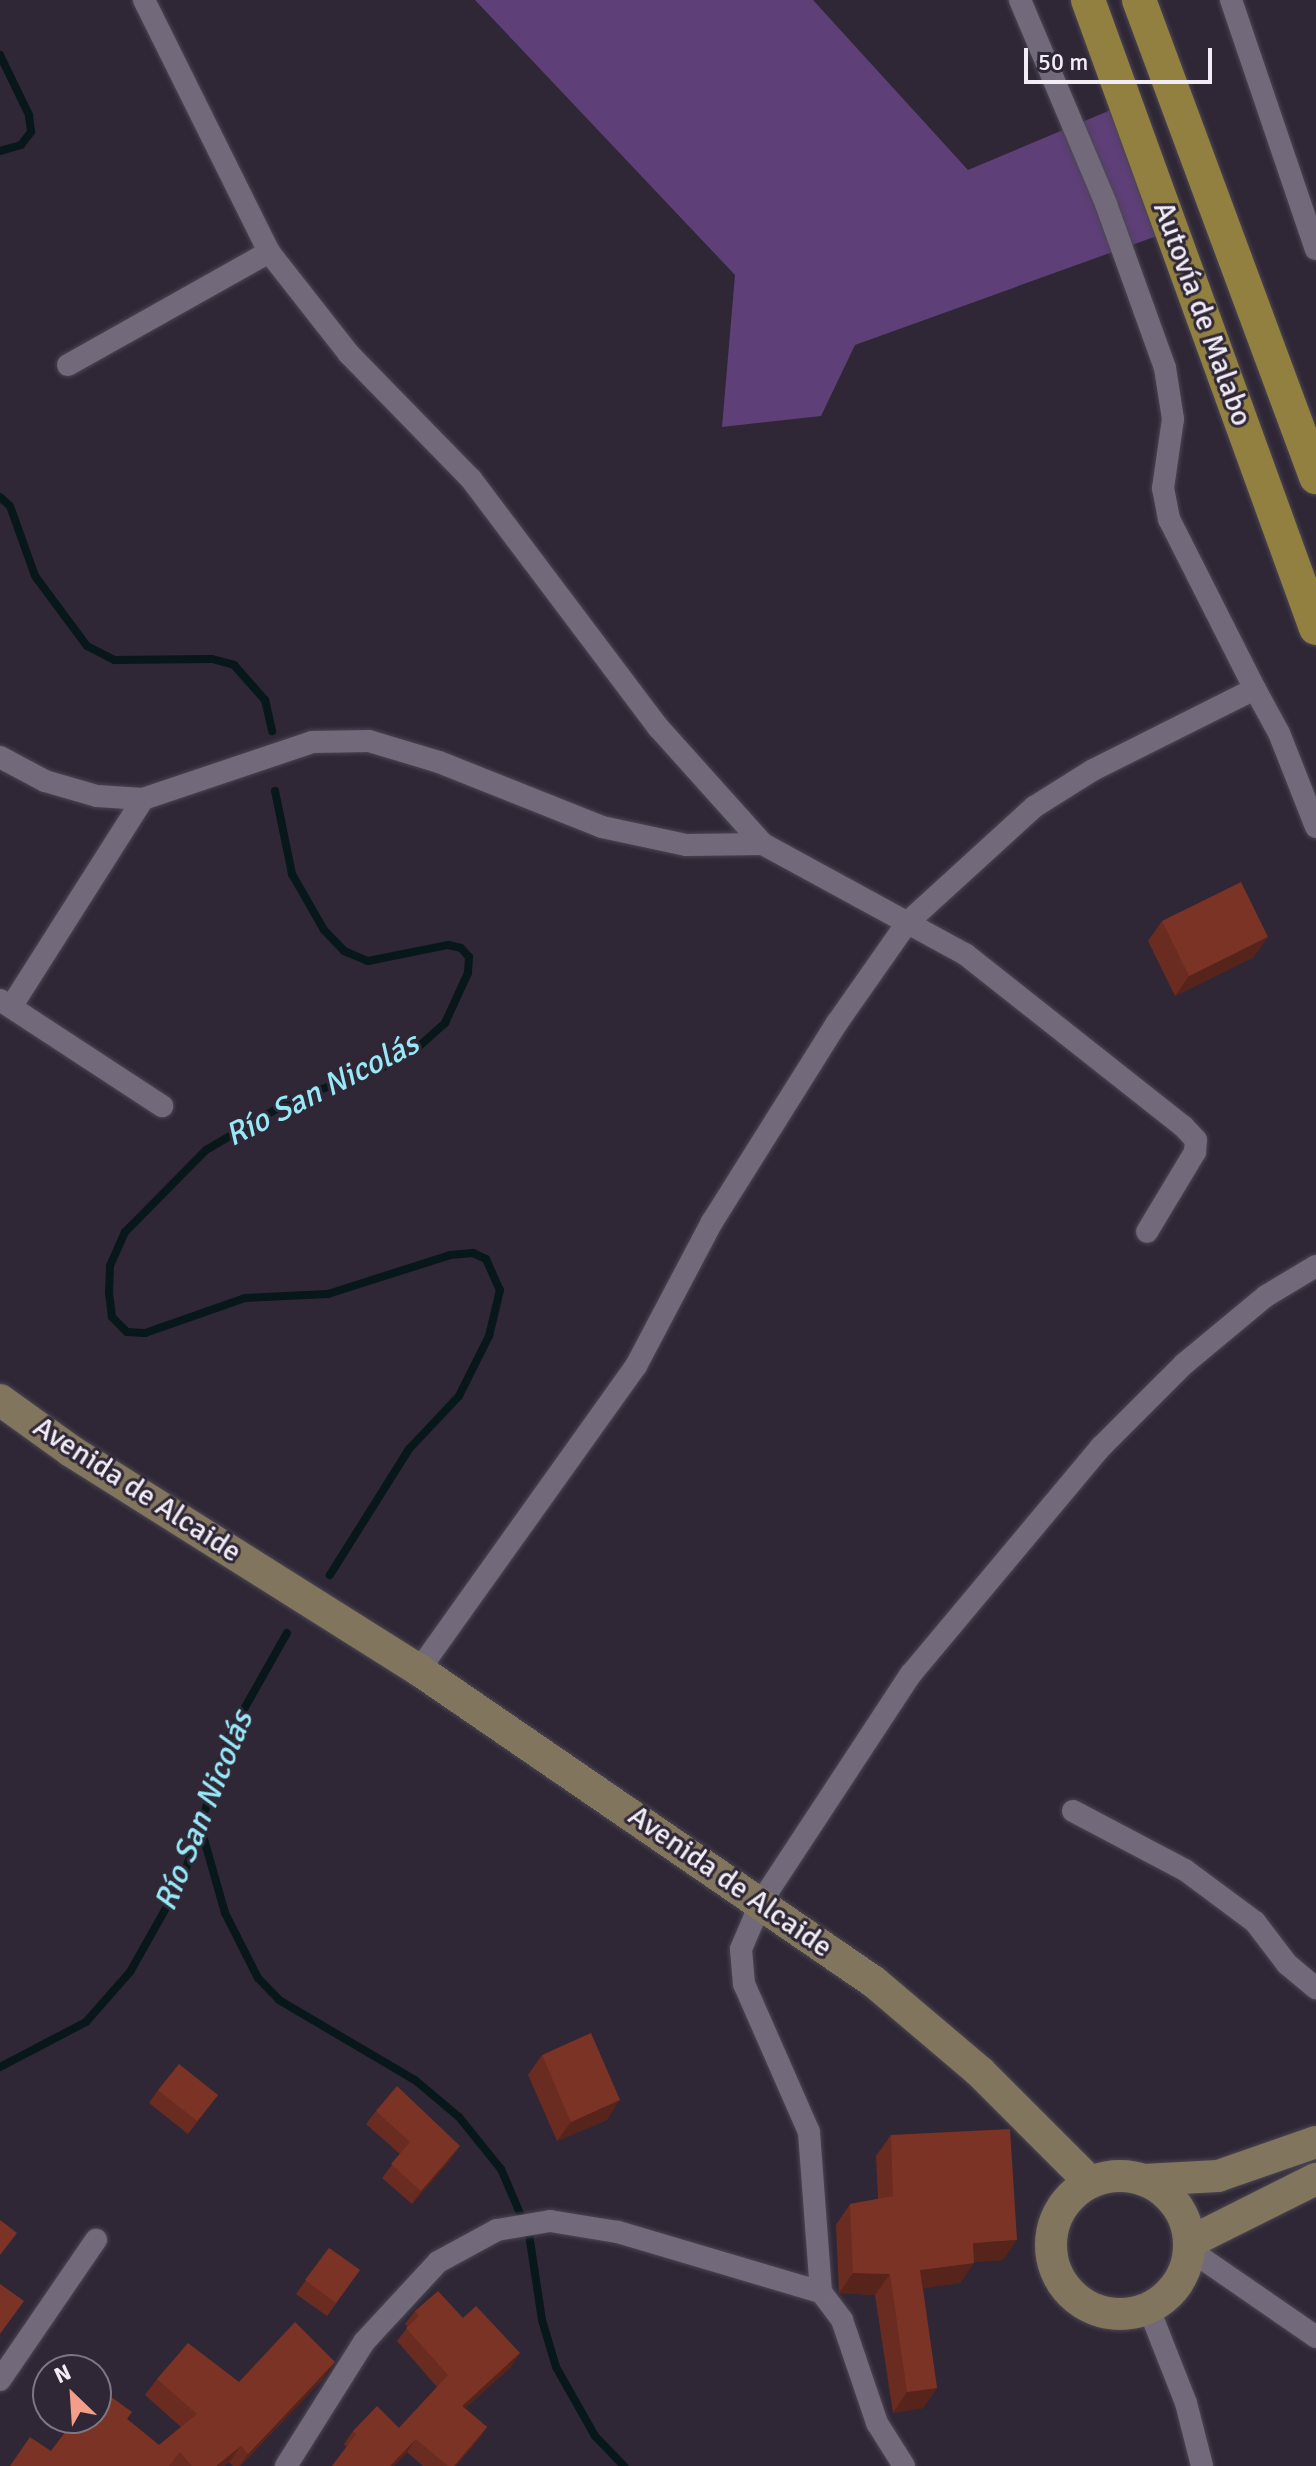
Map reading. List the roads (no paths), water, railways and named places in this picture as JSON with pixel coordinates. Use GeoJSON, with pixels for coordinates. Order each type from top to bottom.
{"type":"FeatureCollection","features":[{"type":"Feature","properties":{"kind":"main road","name":"Autovía de Malabo"},"geometry":{"type":"LineString","coordinates":[[1088,0],[1316,628]]}},
{"type":"Feature","properties":{"kind":"main road","name":"Autovía de Malabo"},"geometry":{"type":"LineString","coordinates":[[1139,0],[1316,477]]}},
{"type":"Feature","properties":{"kind":"main road","name":"Avenida de Alcaide"},"geometry":{"type":"LineString","coordinates":[[0,1400],[419,1670],[761,1902],[926,2022],[1090,2182]]}},
{"type":"Feature","properties":{"kind":"main road"},"geometry":{"type":"LineString","coordinates":[[1144,2180],[1168,2194],[1184,2216],[1190,2246],[1178,2285],[1149,2309],[1123,2315],[1096,2311],[1072,2297],[1056,2275],[1050,2248],[1054,2222],[1068,2198],[1090,2182],[1117,2176],[1144,2180],[1218,2176],[1316,2142]]}},
{"type":"Feature","properties":{"kind":"main road"},"geometry":{"type":"LineString","coordinates":[[1190,2246],[1316,2179]]}},
{"type":"Feature","properties":{"kind":"street"},"geometry":{"type":"LineString","coordinates":[[144,0],[269,252],[349,354],[471,479],[658,727],[763,844],[965,954],[1033,1004],[1196,1140],[1191,1161],[1147,1232]]}},
{"type":"Feature","properties":{"kind":"street"},"geometry":{"type":"LineString","coordinates":[[1020,0],[1106,204],[1165,368],[1173,419],[1163,488],[1169,519],[1279,733],[1316,827]]}},
{"type":"Feature","properties":{"kind":"street"},"geometry":{"type":"LineString","coordinates":[[1231,0],[1316,249]]}},
{"type":"Feature","properties":{"kind":"street"},"geometry":{"type":"LineString","coordinates":[[68,365],[269,252]]}},
{"type":"Feature","properties":{"kind":"street"},"geometry":{"type":"LineString","coordinates":[[419,1670],[636,1366],[712,1222],[837,1023],[907,923],[1034,807],[1093,770],[1255,689]]}},
{"type":"Feature","properties":{"kind":"street"},"geometry":{"type":"LineString","coordinates":[[0,757],[45,781],[84,792],[143,799],[312,742],[369,741],[439,762],[602,827],[686,845],[763,844]]}},
{"type":"Feature","properties":{"kind":"street"},"geometry":{"type":"LineString","coordinates":[[143,799],[6,1004],[162,1106]]}},
{"type":"Feature","properties":{"kind":"street"},"geometry":{"type":"LineString","coordinates":[[904,2466],[877,2423],[842,2320],[821,2292],[809,2132],[744,1984],[741,1949],[761,1902],[911,1674],[1101,1447],[1184,1364],[1266,1296],[1316,1266]]}},
{"type":"Feature","properties":{"kind":"street"},"geometry":{"type":"LineString","coordinates":[[1073,1811],[1185,1870],[1255,1922],[1287,1964],[1316,1988]]}},
{"type":"Feature","properties":{"kind":"street"},"geometry":{"type":"LineString","coordinates":[[286,2466],[364,2342],[438,2262],[497,2230],[550,2221],[618,2232],[821,2292]]}},
{"type":"Feature","properties":{"kind":"street"},"geometry":{"type":"LineString","coordinates":[[0,2380],[96,2240]]}},
{"type":"Feature","properties":{"kind":"street"},"geometry":{"type":"LineString","coordinates":[[1190,2246],[1316,2337]]}},
{"type":"Feature","properties":{"kind":"street"},"geometry":{"type":"LineString","coordinates":[[1149,2309],[1186,2403],[1202,2466]]}},
{"type":"Feature","properties":{"kind":"waterway","name":"Río San Nicolás"},"geometry":{"type":"LineString","coordinates":[[0,55],[29,115],[31,132],[21,145],[0,151]]}},
{"type":"Feature","properties":{"kind":"waterway","name":"Río San Nicolás"},"geometry":{"type":"LineString","coordinates":[[0,497],[10,506],[35,576],[87,646],[115,660],[212,659],[234,665],[265,700],[272,731]]}},
{"type":"Feature","properties":{"kind":"waterway","name":"Río San Nicolás"},"geometry":{"type":"LineString","coordinates":[[275,791],[292,874],[324,930],[344,951],[368,961],[448,945],[461,948],[469,957],[468,973],[445,1023],[418,1047],[385,1066],[292,1100],[206,1150],[125,1232],[110,1266],[109,1293],[112,1317],[127,1332],[145,1333],[245,1298],[328,1294],[450,1255],[473,1253],[486,1259],[500,1290],[489,1336],[459,1396],[409,1449],[330,1575]]}},
{"type":"Feature","properties":{"kind":"waterway","name":"Río San Nicolás"},"geometry":{"type":"LineString","coordinates":[[0,2067],[86,2022],[130,1972],[183,1878],[230,1734],[287,1633]]}},
{"type":"Feature","properties":{"kind":"waterway"},"geometry":{"type":"LineString","coordinates":[[202,1832],[225,1913],[258,1978],[279,2000],[415,2080],[459,2117],[501,2169],[529,2234],[542,2320],[556,2367],[595,2436],[624,2466]]}}]}
